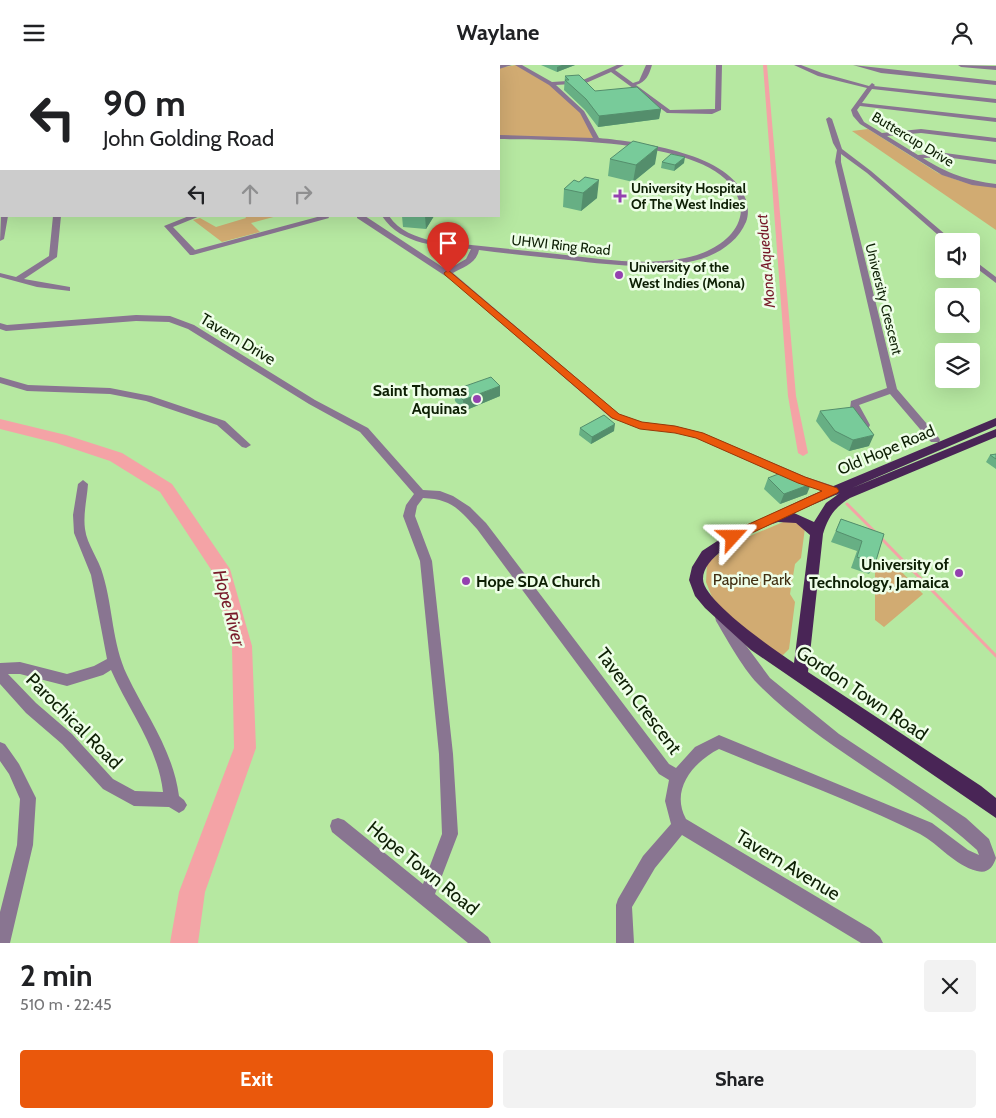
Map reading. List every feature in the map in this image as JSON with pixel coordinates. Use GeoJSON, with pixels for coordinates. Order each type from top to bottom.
{"type":"FeatureCollection","features":[{"type":"Feature","properties":{"kind":"main road","name":"Old Hope Road"},"geometry":{"type":"LineString","coordinates":[[817,534],[820,521],[840,493],[996,422]]}},
{"type":"Feature","properties":{"kind":"main road","name":"Old Hope Road"},"geometry":{"type":"LineString","coordinates":[[714,609],[700,592],[696,580],[700,567],[707,555],[733,537],[773,517],[996,433]]}},
{"type":"Feature","properties":{"kind":"main road"},"geometry":{"type":"LineString","coordinates":[[773,517],[798,518],[809,524],[817,534],[800,675]]}},
{"type":"Feature","properties":{"kind":"main road","name":"Gordon Town Road"},"geometry":{"type":"LineString","coordinates":[[714,609],[756,646],[976,792],[996,809]]}},
{"type":"Feature","properties":{"kind":"street"},"geometry":{"type":"LineString","coordinates":[[518,65],[551,84],[582,112],[597,140]]}},
{"type":"Feature","properties":{"kind":"street"},"geometry":{"type":"LineString","coordinates":[[551,84],[584,82],[621,65]]}},
{"type":"Feature","properties":{"kind":"street"},"geometry":{"type":"LineString","coordinates":[[632,85],[641,82],[646,75],[649,65]]}},
{"type":"Feature","properties":{"kind":"street"},"geometry":{"type":"LineString","coordinates":[[612,70],[669,112],[717,111],[720,67],[718,65]]}},
{"type":"Feature","properties":{"kind":"street"},"geometry":{"type":"LineString","coordinates":[[797,65],[829,77],[871,86],[996,100]]}},
{"type":"Feature","properties":{"kind":"street"},"geometry":{"type":"LineString","coordinates":[[802,65],[871,86]]}},
{"type":"Feature","properties":{"kind":"street"},"geometry":{"type":"LineString","coordinates":[[856,65],[904,74],[996,83]]}},
{"type":"Feature","properties":{"kind":"street"},"geometry":{"type":"LineString","coordinates":[[961,65],[996,68]]}},
{"type":"Feature","properties":{"kind":"street","name":"Buttercup Drive"},"geometry":{"type":"LineString","coordinates":[[871,86],[857,104],[854,110],[856,116],[880,135],[944,175],[996,186]]}},
{"type":"Feature","properties":{"kind":"street"},"geometry":{"type":"LineString","coordinates":[[857,104],[996,120]]}},
{"type":"Feature","properties":{"kind":"street","name":"University Crescent"},"geometry":{"type":"LineString","coordinates":[[829,119],[840,150],[838,162],[892,390],[934,441]]}},
{"type":"Feature","properties":{"kind":"street"},"geometry":{"type":"LineString","coordinates":[[880,135],[921,131],[996,140]]}},
{"type":"Feature","properties":{"kind":"street","name":"UHWI Ring Road"},"geometry":{"type":"LineString","coordinates":[[386,217],[393,226],[419,241],[465,248],[606,263],[674,262],[714,250],[728,242],[742,223],[745,209],[739,189],[726,176],[704,163],[680,155],[618,142],[500,137]]}},
{"type":"Feature","properties":{"kind":"street"},"geometry":{"type":"LineString","coordinates":[[840,150],[869,172],[940,233]]}},
{"type":"Feature","properties":{"kind":"street"},"geometry":{"type":"LineString","coordinates":[[916,157],[945,155],[996,162]]}},
{"type":"Feature","properties":{"kind":"street"},"geometry":{"type":"LineString","coordinates":[[0,239],[4,217]]}},
{"type":"Feature","properties":{"kind":"street"},"geometry":{"type":"LineString","coordinates":[[17,280],[53,257],[57,217]]}},
{"type":"Feature","properties":{"kind":"street"},"geometry":{"type":"LineString","coordinates":[[194,217],[168,226],[193,253],[325,217]]}},
{"type":"Feature","properties":{"kind":"street"},"geometry":{"type":"LineString","coordinates":[[362,217],[448,273],[615,416],[640,425],[675,429],[699,435],[802,480],[840,493]]}},
{"type":"Feature","properties":{"kind":"street"},"geometry":{"type":"LineString","coordinates":[[438,267],[463,259],[465,248]]}},
{"type":"Feature","properties":{"kind":"street"},"geometry":{"type":"LineString","coordinates":[[448,273],[474,257],[475,249]]}},
{"type":"Feature","properties":{"kind":"street"},"geometry":{"type":"LineString","coordinates":[[980,268],[996,281]]}},
{"type":"Feature","properties":{"kind":"street"},"geometry":{"type":"LineString","coordinates":[[0,275],[37,285],[67,289]]}},
{"type":"Feature","properties":{"kind":"street","name":"Tavern Drive"},"geometry":{"type":"LineString","coordinates":[[2,329],[136,318],[170,319],[191,327],[312,402],[364,430],[420,494]]}},
{"type":"Feature","properties":{"kind":"street"},"geometry":{"type":"LineString","coordinates":[[0,380],[27,387],[110,391],[148,398],[221,423],[246,445]]}},
{"type":"Feature","properties":{"kind":"street"},"geometry":{"type":"LineString","coordinates":[[865,425],[855,409],[854,403],[892,390]]}},
{"type":"Feature","properties":{"kind":"street"},"geometry":{"type":"LineString","coordinates":[[0,669],[20,669],[67,680],[98,671],[114,661],[104,622],[100,588],[92,559],[80,535],[78,518],[83,484]]}},
{"type":"Feature","properties":{"kind":"street"},"geometry":{"type":"LineString","coordinates":[[420,494],[412,505],[409,515],[426,561],[446,754],[450,834],[426,897]]}},
{"type":"Feature","properties":{"kind":"street","name":"Tavern Crescent"},"geometry":{"type":"LineString","coordinates":[[420,494],[440,495],[452,501],[472,516],[501,550],[664,769],[678,777],[693,757],[704,749],[720,742],[936,834],[977,864],[984,864],[988,857],[983,845],[960,825],[834,739],[765,682],[714,609]]}},
{"type":"Feature","properties":{"kind":"street","name":"Parochical Road"},"geometry":{"type":"LineString","coordinates":[[0,675],[32,708],[67,739],[108,784],[134,798],[176,803],[168,772],[151,731],[114,661]]}},
{"type":"Feature","properties":{"kind":"street"},"geometry":{"type":"LineString","coordinates":[[0,749],[14,769],[28,798],[25,845],[1,943]]}},
{"type":"Feature","properties":{"kind":"street"},"geometry":{"type":"LineString","coordinates":[[625,943],[624,905],[649,863],[680,825],[673,813],[672,797],[678,777]]}},
{"type":"Feature","properties":{"kind":"street","name":"Tavern Avenue"},"geometry":{"type":"LineString","coordinates":[[680,825],[865,935],[874,943]]}},
{"type":"Feature","properties":{"kind":"street","name":"Hope Town Road"},"geometry":{"type":"LineString","coordinates":[[338,826],[482,943]]}},
{"type":"Feature","properties":{"kind":"green space"},"geometry":{"type":"Polygon","coordinates":[[[516,65],[552,86],[581,112],[595,139],[500,137],[500,68],[516,65]]]}},
{"type":"Feature","properties":{"kind":"green space"},"geometry":{"type":"Polygon","coordinates":[[[868,129],[938,173],[960,181],[996,187],[996,230],[852,131],[868,129]]]}},
{"type":"Feature","properties":{"kind":"green space"},"geometry":{"type":"Polygon","coordinates":[[[273,217],[251,223],[260,232],[222,242],[193,220],[200,218],[216,227],[246,218],[273,217]]]}},
{"type":"Feature","properties":{"kind":"green space","name":"Papine Park"},"geometry":{"type":"Polygon","coordinates":[[[788,520],[796,522],[805,528],[801,558],[795,564],[790,594],[795,602],[789,649],[783,655],[770,652],[723,610],[712,597],[706,582],[707,563],[731,544],[788,520]]]}},
{"type":"Feature","properties":{"kind":"green space"},"geometry":{"type":"Polygon","coordinates":[[[892,562],[923,594],[884,627],[875,620],[875,567],[892,562]]]}},
{"type":"Feature","properties":{"kind":"building"},"geometry":{"type":"Polygon","coordinates":[[[579,75],[595,91],[637,87],[661,109],[599,116],[586,99],[565,80],[569,80],[565,76],[579,75]]]}},
{"type":"Feature","properties":{"kind":"building"},"geometry":{"type":"Polygon","coordinates":[[[633,141],[658,147],[636,165],[610,159],[633,141]]]}},
{"type":"Feature","properties":{"kind":"building"},"geometry":{"type":"Polygon","coordinates":[[[671,154],[685,157],[675,165],[662,162],[671,154]]]}},
{"type":"Feature","properties":{"kind":"building"},"geometry":{"type":"Polygon","coordinates":[[[585,177],[599,180],[583,193],[564,189],[574,180],[579,182],[585,177]]]}},
{"type":"Feature","properties":{"kind":"building"},"geometry":{"type":"Polygon","coordinates":[[[491,377],[500,386],[463,400],[454,390],[491,377]]]}},
{"type":"Feature","properties":{"kind":"building"},"geometry":{"type":"Polygon","coordinates":[[[853,407],[874,435],[853,440],[835,431],[820,411],[853,407]]]}},
{"type":"Feature","properties":{"kind":"building"},"geometry":{"type":"Polygon","coordinates":[[[604,415],[615,424],[592,437],[580,428],[604,415]]]}},
{"type":"Feature","properties":{"kind":"building"},"geometry":{"type":"Polygon","coordinates":[[[786,471],[811,484],[784,494],[768,478],[786,471]]]}},
{"type":"Feature","properties":{"kind":"building"},"geometry":{"type":"Polygon","coordinates":[[[841,519],[884,534],[875,564],[857,557],[862,541],[836,531],[841,519]]]}},
{"type":"Feature","properties":{"kind":"waterway","name":"Mona Aqueduct"},"geometry":{"type":"LineString","coordinates":[[765,65],[792,396],[803,453]]}},
{"type":"Feature","properties":{"kind":"waterway","name":"Hope River"},"geometry":{"type":"LineString","coordinates":[[0,424],[60,439],[116,457],[166,488],[221,569],[242,646],[245,748],[192,892],[184,943]]}},
{"type":"Feature","properties":{"kind":"waterway"},"geometry":{"type":"LineString","coordinates":[[847,504],[875,532]]}},
{"type":"Feature","properties":{"kind":"waterway"},"geometry":{"type":"LineString","coordinates":[[881,538],[996,656]]}},
{"type":"Feature","properties":{"kind":"place","name":"University Hospital Of The West Indies"},"geometry":{"type":"Point","coordinates":[620,196]}},
{"type":"Feature","properties":{"kind":"place","name":"University of the West Indies (Mona)"},"geometry":{"type":"Point","coordinates":[619,275]}},
{"type":"Feature","properties":{"kind":"place","name":"Saint Thomas Aquinas"},"geometry":{"type":"Point","coordinates":[477,399]}},
{"type":"Feature","properties":{"kind":"place","name":"University of Technology, Jamaica"},"geometry":{"type":"Point","coordinates":[959,573]}},
{"type":"Feature","properties":{"kind":"place","name":"Hope SDA Church"},"geometry":{"type":"Point","coordinates":[466,581]}},
{"type":"Feature","properties":{"kind":"route"},"geometry":{"type":"LineString","coordinates":[[448,273],[615,416],[640,425],[675,429],[699,435],[802,480],[834,491],[773,517],[733,537]]}}]}
